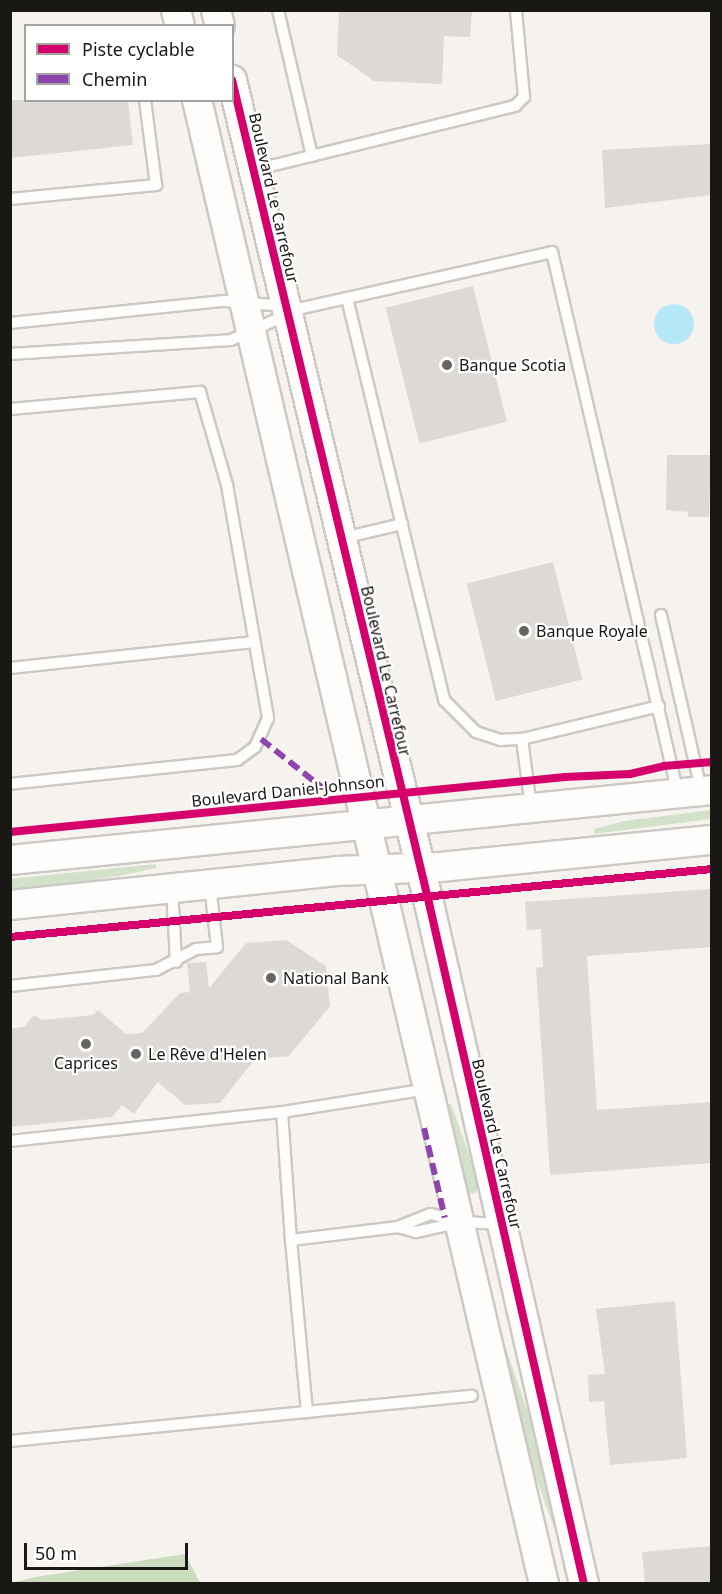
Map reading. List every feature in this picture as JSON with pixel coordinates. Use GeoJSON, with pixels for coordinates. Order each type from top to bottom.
{"type":"FeatureCollection","features":[{"type":"Feature","properties":{"kind":"street","name":"Boulevard Le Carrefour"},"geometry":{"type":"LineString","coordinates":[[234,88],[291,310],[341,538],[420,867],[584,1584]]}},
{"type":"Feature","properties":{"kind":"street"},"geometry":{"type":"LineString","coordinates":[[197,102],[544,1584]]}},
{"type":"Feature","properties":{"kind":"street"},"geometry":{"type":"LineString","coordinates":[[10,860],[697,792]]}},
{"type":"Feature","properties":{"kind":"street"},"geometry":{"type":"LineString","coordinates":[[10,905],[378,868],[420,867],[711,840]]}},
{"type":"Feature","properties":{"kind":"lane"},"geometry":{"type":"LineString","coordinates":[[278,10],[312,156]]}},
{"type":"Feature","properties":{"kind":"lane"},"geometry":{"type":"LineString","coordinates":[[254,170],[494,112],[521,102],[524,97],[516,10]]}},
{"type":"Feature","properties":{"kind":"lane"},"geometry":{"type":"LineString","coordinates":[[10,199],[156,185],[145,102]]}},
{"type":"Feature","properties":{"kind":"lane"},"geometry":{"type":"LineString","coordinates":[[10,354],[220,342],[250,332],[291,310],[552,252],[659,706],[697,792]]}},
{"type":"Feature","properties":{"kind":"lane"},"geometry":{"type":"LineString","coordinates":[[347,298],[444,700],[476,732],[500,740],[522,738],[659,706]]}},
{"type":"Feature","properties":{"kind":"lane"},"geometry":{"type":"LineString","coordinates":[[10,323],[224,301],[291,310]]}},
{"type":"Feature","properties":{"kind":"lane"},"geometry":{"type":"LineString","coordinates":[[10,409],[200,392],[227,485],[268,718],[261,739],[246,756],[195,766],[10,784]]}},
{"type":"Feature","properties":{"kind":"lane"},"geometry":{"type":"LineString","coordinates":[[341,538],[402,524]]}},
{"type":"Feature","properties":{"kind":"lane"},"geometry":{"type":"LineString","coordinates":[[661,615],[697,792]]}},
{"type":"Feature","properties":{"kind":"lane"},"geometry":{"type":"LineString","coordinates":[[10,668],[254,642]]}},
{"type":"Feature","properties":{"kind":"lane"},"geometry":{"type":"LineString","coordinates":[[522,738],[531,808]]}},
{"type":"Feature","properties":{"kind":"lane"},"geometry":{"type":"LineString","coordinates":[[10,986],[156,970],[176,962],[196,949],[217,947],[210,884]]}},
{"type":"Feature","properties":{"kind":"lane"},"geometry":{"type":"LineString","coordinates":[[172,888],[176,962]]}},
{"type":"Feature","properties":{"kind":"lane"},"geometry":{"type":"LineString","coordinates":[[10,1141],[282,1112],[430,1089]]}},
{"type":"Feature","properties":{"kind":"lane"},"geometry":{"type":"LineString","coordinates":[[282,1112],[307,1412]]}},
{"type":"Feature","properties":{"kind":"lane"},"geometry":{"type":"LineString","coordinates":[[291,1240],[398,1227],[431,1214],[461,1222],[501,1224]]}},
{"type":"Feature","properties":{"kind":"lane"},"geometry":{"type":"LineString","coordinates":[[398,1227],[416,1232],[461,1222]]}},
{"type":"Feature","properties":{"kind":"lane"},"geometry":{"type":"LineString","coordinates":[[10,1442],[472,1396]]}},
{"type":"Feature","properties":{"kind":"green space"},"geometry":{"type":"Polygon","coordinates":[[[711,810],[711,819],[594,834],[594,829],[624,821],[711,810]]]}},
{"type":"Feature","properties":{"kind":"green space"},"geometry":{"type":"Polygon","coordinates":[[[156,864],[156,868],[119,876],[11,892],[10,879],[156,864]]]}},
{"type":"Feature","properties":{"kind":"green space"},"geometry":{"type":"Polygon","coordinates":[[[448,1104],[451,1104],[480,1187],[474,1194],[468,1192],[448,1104]]]}},
{"type":"Feature","properties":{"kind":"green space"},"geometry":{"type":"Polygon","coordinates":[[[505,1346],[538,1441],[561,1547],[527,1453],[505,1346]]]}},
{"type":"Feature","properties":{"kind":"green space"},"geometry":{"type":"Polygon","coordinates":[[[185,1554],[200,1583],[11,1583],[35,1577],[185,1554]]]}},
{"type":"Feature","properties":{"kind":"water"},"geometry":{"type":"Polygon","coordinates":[[[674,304],[682,305],[688,310],[693,316],[693,332],[688,338],[682,343],[674,344],[666,343],[660,338],[655,332],[654,324],[655,316],[660,310],[666,305],[674,304]]]}},
{"type":"Feature","properties":{"kind":"building"},"geometry":{"type":"Polygon","coordinates":[[[339,10],[472,10],[470,37],[444,36],[442,84],[374,81],[337,55],[339,10]]]}},
{"type":"Feature","properties":{"kind":"building"},"geometry":{"type":"Polygon","coordinates":[[[10,100],[128,102],[133,145],[10,158],[10,100]]]}},
{"type":"Feature","properties":{"kind":"building"},"geometry":{"type":"Polygon","coordinates":[[[711,144],[711,195],[605,208],[602,150],[711,144]]]}},
{"type":"Feature","properties":{"kind":"building","name":"Banque Scotia"},"geometry":{"type":"Polygon","coordinates":[[[473,286],[507,422],[420,444],[386,308],[473,286]]]}},
{"type":"Feature","properties":{"kind":"building"},"geometry":{"type":"Polygon","coordinates":[[[667,455],[711,455],[709,517],[688,517],[688,512],[666,510],[667,455]]]}},
{"type":"Feature","properties":{"kind":"building","name":"Banque Royale"},"geometry":{"type":"Polygon","coordinates":[[[553,562],[582,679],[496,701],[467,584],[553,562]]]}},
{"type":"Feature","properties":{"kind":"building"},"geometry":{"type":"Polygon","coordinates":[[[711,889],[711,947],[587,956],[597,1110],[711,1102],[711,1163],[550,1175],[536,968],[543,967],[541,929],[527,930],[525,902],[711,889]]]}},
{"type":"Feature","properties":{"kind":"building"},"geometry":{"type":"Polygon","coordinates":[[[286,940],[326,966],[330,1006],[289,1056],[255,1059],[220,1103],[185,1105],[158,1082],[134,1114],[122,1105],[112,1117],[10,1127],[10,1029],[24,1027],[34,1015],[42,1020],[93,1015],[98,1010],[126,1034],[142,1033],[180,993],[190,992],[187,963],[206,962],[209,988],[246,943],[286,940]]]}},
{"type":"Feature","properties":{"kind":"building"},"geometry":{"type":"Polygon","coordinates":[[[675,1301],[687,1458],[610,1465],[604,1401],[589,1402],[588,1375],[605,1374],[596,1309],[675,1301]]]}},
{"type":"Feature","properties":{"kind":"building"},"geometry":{"type":"Polygon","coordinates":[[[711,1546],[711,1584],[645,1584],[642,1552],[711,1546]]]}},
{"type":"Feature","properties":{"kind":"marked path"},"geometry":{"type":"LineString","coordinates":[[261,739],[329,793]]}},
{"type":"Feature","properties":{"kind":"marked path"},"geometry":{"type":"LineString","coordinates":[[424,1128],[445,1218]]}},
{"type":"Feature","properties":{"kind":"cycle path"},"geometry":{"type":"LineString","coordinates":[[234,88],[429,903],[584,1584]]}},
{"type":"Feature","properties":{"kind":"cycle path","name":"Boulevard Daniel-Johnson"},"geometry":{"type":"LineString","coordinates":[[10,832],[565,777],[630,774],[664,766],[712,762]]}},
{"type":"Feature","properties":{"kind":"cycle path"},"geometry":{"type":"LineString","coordinates":[[10,937],[712,869]]}},
{"type":"Feature","properties":{"kind":"place","name":"Banque Scotia"},"geometry":{"type":"Point","coordinates":[447,365]}},
{"type":"Feature","properties":{"kind":"place","name":"Banque Royale"},"geometry":{"type":"Point","coordinates":[524,631]}},
{"type":"Feature","properties":{"kind":"place","name":"National Bank"},"geometry":{"type":"Point","coordinates":[271,978]}},
{"type":"Feature","properties":{"kind":"place","name":"Caprices"},"geometry":{"type":"Point","coordinates":[86,1044]}},
{"type":"Feature","properties":{"kind":"place","name":"Le Rêve d'Helen"},"geometry":{"type":"Point","coordinates":[136,1054]}}]}
